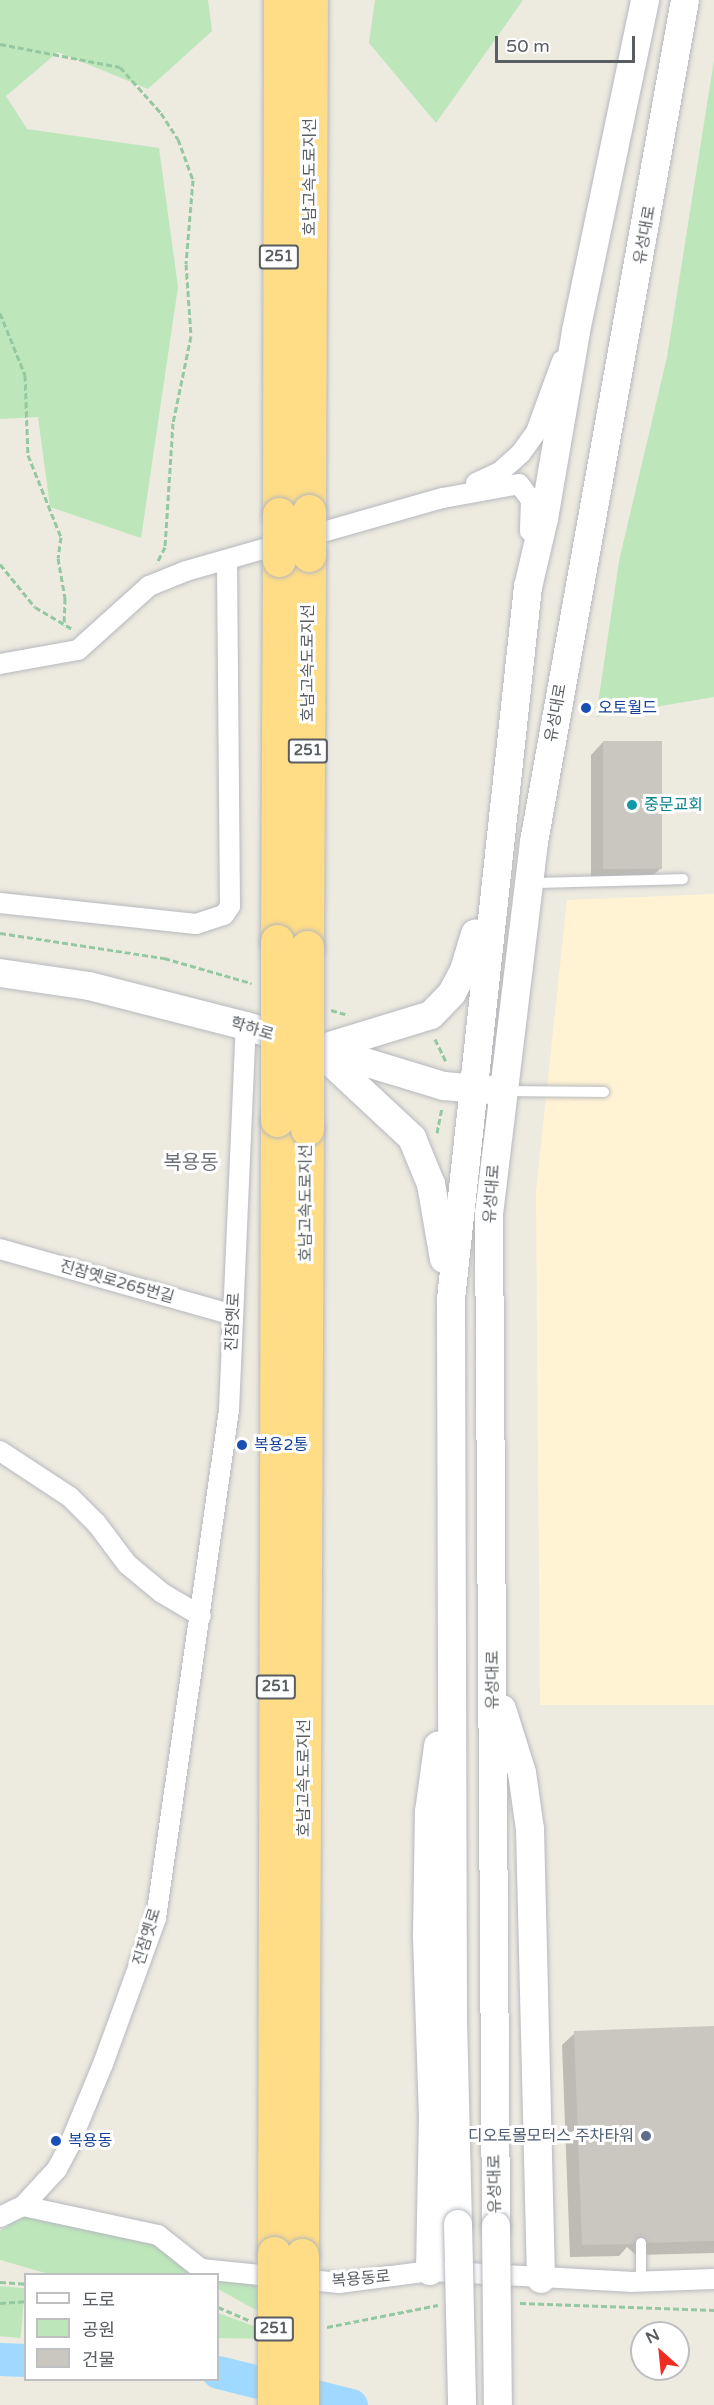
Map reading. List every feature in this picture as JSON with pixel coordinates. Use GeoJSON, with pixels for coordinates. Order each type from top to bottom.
{"type":"FeatureCollection","features":[{"type":"Feature","properties":{"kind":"highway","name":"호남고속도로지선"},"geometry":{"type":"LineString","coordinates":[[274,2405],[288,2254],[294,557],[280,0]]}},
{"type":"Feature","properties":{"kind":"highway","name":"호남고속도로지선"},"geometry":{"type":"LineString","coordinates":[[294,513],[311,0]]}},
{"type":"Feature","properties":{"kind":"highway","name":"호남고속도로지선"},"geometry":{"type":"LineString","coordinates":[[288,2254],[302,2405]]}},
{"type":"Feature","properties":{"kind":"street","name":"유성대로"},"geometry":{"type":"LineString","coordinates":[[462,2405],[453,2024],[451,1299],[496,856],[528,587],[544,519],[576,331],[645,0]]}},
{"type":"Feature","properties":{"kind":"street","name":"유성대로"},"geometry":{"type":"LineString","coordinates":[[498,2405],[489,1214],[528,883],[685,0]]}},
{"type":"Feature","properties":{"kind":"street"},"geometry":{"type":"LineString","coordinates":[[443,498],[500,472],[521,453],[536,432],[576,331]]}},
{"type":"Feature","properties":{"kind":"street"},"geometry":{"type":"LineString","coordinates":[[0,664],[78,650],[94,639],[149,586],[227,560],[443,498],[500,486],[519,484],[528,491],[533,518],[527,548],[528,587]]}},
{"type":"Feature","properties":{"kind":"street"},"geometry":{"type":"LineString","coordinates":[[0,903],[195,924],[224,915],[230,906],[227,560]]}},
{"type":"Feature","properties":{"kind":"street"},"geometry":{"type":"LineString","coordinates":[[317,1050],[431,1015],[464,970],[496,856]]}},
{"type":"Feature","properties":{"kind":"street","name":"학하로"},"geometry":{"type":"LineString","coordinates":[[0,973],[89,986],[246,1026],[317,1050],[444,1086],[502,1091]]}},
{"type":"Feature","properties":{"kind":"street","name":"진잠옛로"},"geometry":{"type":"LineString","coordinates":[[0,2217],[23,2206],[57,2169],[69,2146],[104,2064],[156,1918],[229,1410],[246,1026]]}},
{"type":"Feature","properties":{"kind":"street"},"geometry":{"type":"LineString","coordinates":[[317,1050],[412,1138],[431,1184],[451,1299]]}},
{"type":"Feature","properties":{"kind":"street","name":"진잠옛로265번길"},"geometry":{"type":"LineString","coordinates":[[0,1249],[233,1315]]}},
{"type":"Feature","properties":{"kind":"street"},"geometry":{"type":"LineString","coordinates":[[0,1451],[70,1497],[97,1524],[127,1564],[162,1593],[201,1616]]}},
{"type":"Feature","properties":{"kind":"street"},"geometry":{"type":"LineString","coordinates":[[430,2271],[433,2118],[427,1935],[429,1812],[453,1643]]}},
{"type":"Feature","properties":{"kind":"street"},"geometry":{"type":"LineString","coordinates":[[493,1682],[522,1773],[530,1829],[541,2279]]}},
{"type":"Feature","properties":{"kind":"street","name":"복용동로"},"geometry":{"type":"LineString","coordinates":[[23,2206],[158,2235],[201,2269],[339,2283],[430,2271],[541,2279],[641,2282],[714,2279]]}},
{"type":"Feature","properties":{"kind":"lane"},"geometry":{"type":"LineString","coordinates":[[528,883],[683,879]]}},
{"type":"Feature","properties":{"kind":"lane"},"geometry":{"type":"LineString","coordinates":[[502,1091],[604,1092]]}},
{"type":"Feature","properties":{"kind":"lane"},"geometry":{"type":"LineString","coordinates":[[641,2243],[641,2282]]}},
{"type":"Feature","properties":{"kind":"path"},"geometry":{"type":"LineString","coordinates":[[0,44],[120,67],[161,113],[178,139],[194,180],[186,264],[191,336],[173,423],[165,547],[149,586]]}},
{"type":"Feature","properties":{"kind":"path"},"geometry":{"type":"LineString","coordinates":[[0,314],[25,375],[28,455],[61,537],[58,558],[65,598],[64,625]]}},
{"type":"Feature","properties":{"kind":"path"},"geometry":{"type":"LineString","coordinates":[[0,564],[35,607],[64,625],[94,639]]}},
{"type":"Feature","properties":{"kind":"path"},"geometry":{"type":"LineString","coordinates":[[0,933],[164,958],[261,987]]}},
{"type":"Feature","properties":{"kind":"path"},"geometry":{"type":"LineString","coordinates":[[328,1009],[359,1018]]}},
{"type":"Feature","properties":{"kind":"path"},"geometry":{"type":"LineString","coordinates":[[430,1033],[447,1057]]}},
{"type":"Feature","properties":{"kind":"path"},"geometry":{"type":"LineString","coordinates":[[437,1133],[440,1119]]}},
{"type":"Feature","properties":{"kind":"path"},"geometry":{"type":"LineString","coordinates":[[0,2282],[24,2284]]}},
{"type":"Feature","properties":{"kind":"path"},"geometry":{"type":"LineString","coordinates":[[0,2303],[24,2301]]}},
{"type":"Feature","properties":{"kind":"shaded area"},"geometry":{"type":"Polygon","coordinates":[[[714,894],[714,1705],[540,1705],[536,1191],[567,900],[714,894]]]}},
{"type":"Feature","properties":{"kind":"green space"},"geometry":{"type":"Polygon","coordinates":[[[0,0],[208,0],[212,31],[148,89],[58,52],[6,96],[27,129],[159,148],[178,287],[141,538],[50,507],[38,417],[0,419],[0,0]]]}},
{"type":"Feature","properties":{"kind":"green space"},"geometry":{"type":"Polygon","coordinates":[[[375,0],[523,0],[436,123],[369,43],[375,0]]]}},
{"type":"Feature","properties":{"kind":"green space"},"geometry":{"type":"Polygon","coordinates":[[[714,60],[714,697],[596,717],[619,561],[667,357],[714,60]]]}},
{"type":"Feature","properties":{"kind":"green space"},"geometry":{"type":"Polygon","coordinates":[[[23,2215],[156,2243],[207,2273],[46,2273],[0,2260],[0,2231],[23,2215]]]}},
{"type":"Feature","properties":{"kind":"green space"},"geometry":{"type":"Polygon","coordinates":[[[219,2276],[264,2284],[264,2310],[254,2309],[219,2290],[219,2276]]]}},
{"type":"Feature","properties":{"kind":"green space"},"geometry":{"type":"Polygon","coordinates":[[[0,2286],[24,2288],[21,2338],[0,2336],[0,2286]]]}},
{"type":"Feature","properties":{"kind":"green space"},"geometry":{"type":"Polygon","coordinates":[[[219,2313],[265,2330],[263,2339],[219,2338],[219,2313]]]}},
{"type":"Feature","properties":{"kind":"building","name":"중문교회"},"geometry":{"type":"Polygon","coordinates":[[[603,741],[662,741],[662,869],[603,869],[603,741]]]}},
{"type":"Feature","properties":{"kind":"building","name":"디오토몰모터스 주차타워"},"geometry":{"type":"Polygon","coordinates":[[[714,2026],[714,2241],[648,2243],[640,2236],[633,2244],[582,2245],[574,2031],[714,2026]]]}},
{"type":"Feature","properties":{"kind":"waterway"},"geometry":{"type":"LineString","coordinates":[[0,2359],[24,2360]]}},
{"type":"Feature","properties":{"kind":"waterway"},"geometry":{"type":"LineString","coordinates":[[219,2372],[351,2405]]}},
{"type":"Feature","properties":{"kind":"place","name":"오토월드"},"geometry":{"type":"Point","coordinates":[586,708]}},
{"type":"Feature","properties":{"kind":"place","name":"중문교회"},"geometry":{"type":"Point","coordinates":[632,805]}},
{"type":"Feature","properties":{"kind":"place","name":"복용2통"},"geometry":{"type":"Point","coordinates":[242,1445]}},
{"type":"Feature","properties":{"kind":"place","name":"디오토몰모터스 주차타워"},"geometry":{"type":"Point","coordinates":[646,2136]}},
{"type":"Feature","properties":{"kind":"place","name":"복용동"},"geometry":{"type":"Point","coordinates":[56,2141]}},
{"type":"Feature","properties":{"kind":"district","name":"복용동"},"geometry":{"type":"Point","coordinates":[191,1163]}}]}
